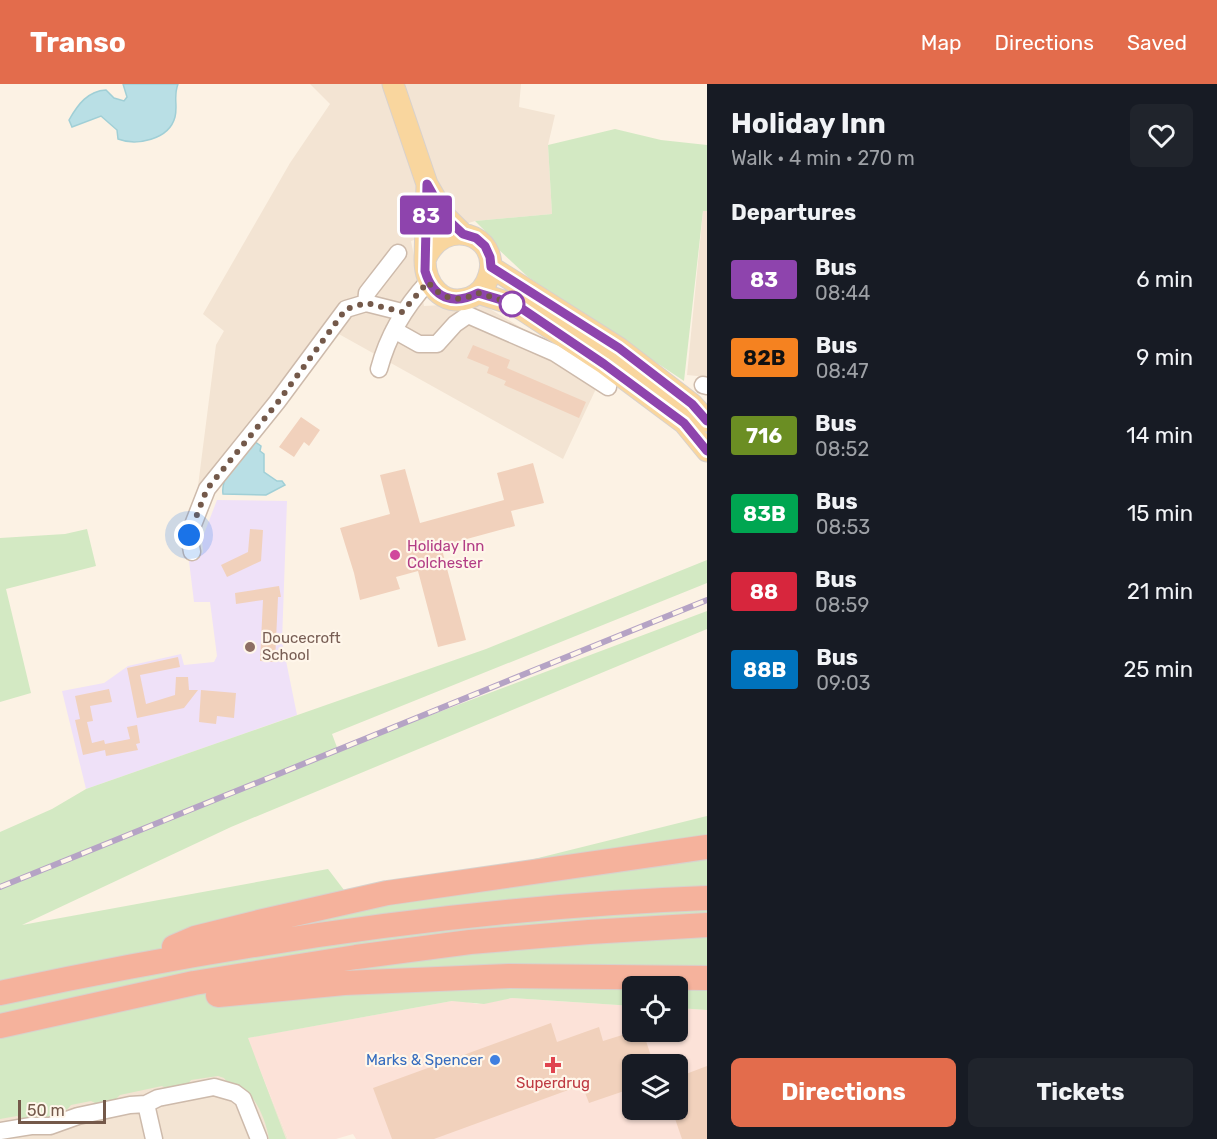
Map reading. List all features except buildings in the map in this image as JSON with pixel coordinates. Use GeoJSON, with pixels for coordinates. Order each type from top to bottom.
{"type":"FeatureCollection","features":[{"type":"Feature","properties":{"kind":"highway"},"geometry":{"type":"LineString","coordinates":[[127,966],[195,938],[259,921],[387,893],[707,847]]}},
{"type":"Feature","properties":{"kind":"highway"},"geometry":{"type":"LineString","coordinates":[[0,993],[127,966],[351,929],[593,903],[707,898]]}},
{"type":"Feature","properties":{"kind":"highway"},"geometry":{"type":"LineString","coordinates":[[0,1026],[144,996],[194,983],[356,957],[470,942],[707,925]]}},
{"type":"Feature","properties":{"kind":"highway"},"geometry":{"type":"LineString","coordinates":[[144,996],[197,997],[344,983],[509,976],[707,978]]}},
{"type":"Feature","properties":{"kind":"main road"},"geometry":{"type":"LineString","coordinates":[[393,84],[427,184],[446,218],[463,234]]}},
{"type":"Feature","properties":{"kind":"main road"},"geometry":{"type":"LineString","coordinates":[[425,260],[430,249],[440,238],[451,234],[463,234],[476,238],[485,246],[491,267],[486,284],[478,293],[467,298],[456,300],[445,297],[435,291],[428,282],[425,271],[425,260],[427,184]]}},
{"type":"Feature","properties":{"kind":"main road"},"geometry":{"type":"LineString","coordinates":[[491,267],[619,348],[692,404],[707,421]]}},
{"type":"Feature","properties":{"kind":"main road"},"geometry":{"type":"LineString","coordinates":[[478,293],[515,304],[604,364],[684,423],[707,450]]}},
{"type":"Feature","properties":{"kind":"street"},"geometry":{"type":"LineString","coordinates":[[366,303],[368,293],[398,253]]}},
{"type":"Feature","properties":{"kind":"street"},"geometry":{"type":"LineString","coordinates":[[379,369],[402,312],[428,282]]}},
{"type":"Feature","properties":{"kind":"street"},"geometry":{"type":"LineString","coordinates":[[192,552],[189,535],[207,489],[278,402],[346,309],[366,303],[402,312]]}},
{"type":"Feature","properties":{"kind":"street"},"geometry":{"type":"LineString","coordinates":[[394,330],[419,344],[437,344],[455,324],[468,315],[555,353],[608,387]]}},
{"type":"Feature","properties":{"kind":"street"},"geometry":{"type":"LineString","coordinates":[[0,1131],[31,1126],[51,1132],[78,1116],[146,1104],[158,1098],[214,1087],[235,1093],[243,1099],[259,1139]]}},
{"type":"Feature","properties":{"kind":"street"},"geometry":{"type":"LineString","coordinates":[[146,1104],[154,1139]]}},
{"type":"Feature","properties":{"kind":"shaded area"},"geometry":{"type":"Polygon","coordinates":[[[310,84],[521,84],[519,107],[555,115],[548,145],[552,214],[475,221],[411,241],[424,306],[480,303],[602,376],[563,459],[337,333],[256,438],[198,486],[216,345],[224,331],[203,314],[290,163],[330,104],[310,84]]]}},
{"type":"Feature","properties":{"kind":"shaded area"},"geometry":{"type":"Polygon","coordinates":[[[703,211],[707,211],[707,377],[687,375],[703,211]]]}},
{"type":"Feature","properties":{"kind":"shaded area","name":"Doucecroft School"},"geometry":{"type":"Polygon","coordinates":[[[217,500],[287,501],[282,641],[297,715],[86,789],[62,691],[104,683],[128,666],[181,654],[184,665],[214,662],[217,656],[210,602],[194,602],[189,561],[203,552],[202,539],[217,500]]]}},
{"type":"Feature","properties":{"kind":"shaded area"},"geometry":{"type":"Polygon","coordinates":[[[512,998],[622,1005],[622,1042],[688,1042],[688,1009],[707,1010],[707,1139],[356,1139],[353,1134],[336,1139],[288,1139],[247,1038],[462,1001],[477,1004],[512,998]]]}},
{"type":"Feature","properties":{"kind":"shaded area"},"geometry":{"type":"Polygon","coordinates":[[[247,1038],[288,1139],[0,1139],[0,1088],[247,1038]]]}},
{"type":"Feature","properties":{"kind":"green space"},"geometry":{"type":"Polygon","coordinates":[[[615,129],[661,140],[707,145],[707,211],[703,211],[684,381],[528,277],[496,247],[491,237],[475,221],[552,214],[548,145],[615,129]]]}},
{"type":"Feature","properties":{"kind":"green space"},"geometry":{"type":"Polygon","coordinates":[[[87,529],[96,566],[6,589],[31,693],[0,702],[0,538],[65,534],[87,529]]]}},
{"type":"Feature","properties":{"kind":"green space"},"geometry":{"type":"Polygon","coordinates":[[[707,560],[707,583],[332,734],[338,750],[707,611],[707,629],[231,827],[22,925],[328,869],[344,890],[530,860],[707,816],[707,1010],[688,1009],[688,976],[622,976],[622,1005],[512,998],[484,1004],[452,1001],[248,1038],[286,1139],[269,1139],[261,1112],[250,1094],[245,1089],[233,1086],[218,1076],[191,1080],[187,1086],[169,1090],[162,1086],[120,1095],[115,1100],[97,1104],[91,1101],[71,1105],[60,1114],[46,1120],[30,1120],[17,1116],[0,1119],[0,832],[52,809],[86,789],[486,649],[707,560]]]}},
{"type":"Feature","properties":{"kind":"water"},"geometry":{"type":"Polygon","coordinates":[[[123,84],[178,84],[175,117],[172,125],[159,136],[134,142],[118,139],[117,130],[101,116],[72,127],[69,120],[84,99],[106,90],[114,98],[124,101],[127,97],[123,84]]]}},
{"type":"Feature","properties":{"kind":"water"},"geometry":{"type":"Polygon","coordinates":[[[254,441],[261,446],[260,451],[264,454],[264,472],[277,481],[282,481],[285,485],[266,495],[223,494],[225,480],[229,473],[254,441]]]}},
{"type":"Feature","properties":{"kind":"railway"},"geometry":{"type":"LineString","coordinates":[[0,887],[707,600]]}},
{"type":"Feature","properties":{"kind":"bus line","name":"83"},"geometry":{"type":"LineString","coordinates":[[707,421],[692,404],[619,348],[491,267],[485,246],[476,238],[463,234],[446,218],[427,184],[425,271],[428,282],[435,291],[456,300],[478,293],[515,304],[604,364],[684,423],[707,451]]}},
{"type":"Feature","properties":{"kind":"place","name":"Holiday Inn Colchester"},"geometry":{"type":"Point","coordinates":[395,555]}},
{"type":"Feature","properties":{"kind":"place","name":"Doucecroft School"},"geometry":{"type":"Point","coordinates":[250,647]}},
{"type":"Feature","properties":{"kind":"place","name":"Marks & Spencer"},"geometry":{"type":"Point","coordinates":[495,1060]}},
{"type":"Feature","properties":{"kind":"place","name":"Superdrug"},"geometry":{"type":"Point","coordinates":[553,1065]}},
{"type":"Feature","properties":{"kind":"route"},"geometry":{"type":"LineString","coordinates":[[189,535],[207,489],[278,402],[346,309],[366,303],[402,312],[428,282],[435,291],[456,300],[478,293],[515,304],[512,304]]}}]}
